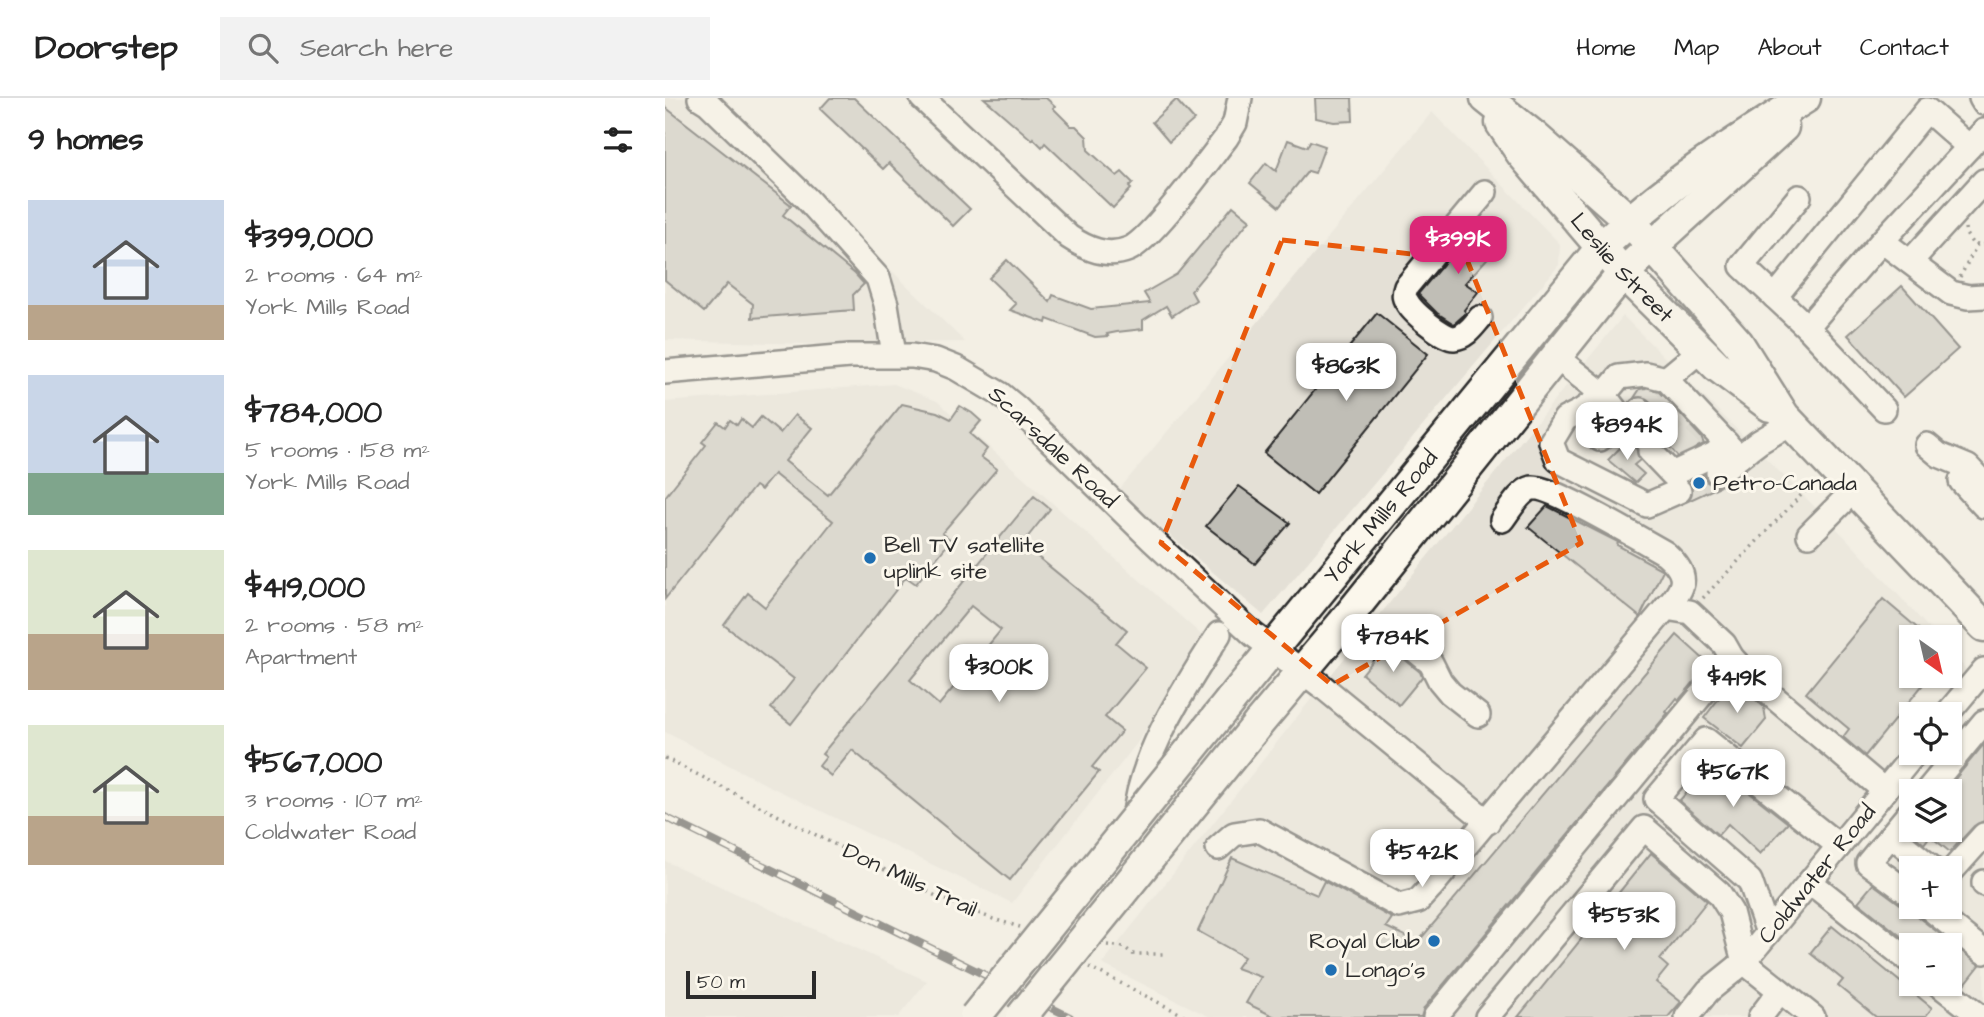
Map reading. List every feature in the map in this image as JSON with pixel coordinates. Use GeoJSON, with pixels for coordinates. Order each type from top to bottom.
{"type":"FeatureCollection","features":[{"type":"Feature","properties":{"kind":"main road","name":"Leslie Street"},"geometry":{"type":"LineString","coordinates":[[1485,98],[1545,146],[1629,220],[1738,344],[1788,419],[1984,626]]}},
{"type":"Feature","properties":{"kind":"main road","name":"Leslie Street"},"geometry":{"type":"LineString","coordinates":[[1485,98],[1522,153],[1623,274],[1717,366],[1788,419]]}},
{"type":"Feature","properties":{"kind":"main road","name":"York Mills Road"},"geometry":{"type":"LineString","coordinates":[[975,1017],[1601,248],[1629,220],[1728,146],[1805,98]]}},
{"type":"Feature","properties":{"kind":"main road","name":"York Mills Road"},"geometry":{"type":"LineString","coordinates":[[1021,1017],[1623,274],[1814,98]]}},
{"type":"Feature","properties":{"kind":"street"},"geometry":{"type":"LineString","coordinates":[[699,98],[708,103],[807,199],[878,278],[886,304],[894,355]]}},
{"type":"Feature","properties":{"kind":"street"},"geometry":{"type":"LineString","coordinates":[[922,98],[1069,237],[1085,248],[1100,253],[1131,248],[1160,221],[1226,138],[1234,124],[1240,98]]}},
{"type":"Feature","properties":{"kind":"street"},"geometry":{"type":"LineString","coordinates":[[1981,98],[1984,103]]}},
{"type":"Feature","properties":{"kind":"street"},"geometry":{"type":"LineString","coordinates":[[1775,298],[1927,110],[1976,139],[1807,327]]}},
{"type":"Feature","properties":{"kind":"street"},"geometry":{"type":"LineString","coordinates":[[1910,262],[1984,181]]}},
{"type":"Feature","properties":{"kind":"street"},"geometry":{"type":"LineString","coordinates":[[1480,318],[1465,334],[1456,338],[1446,337],[1415,312],[1403,294],[1485,192]]}},
{"type":"Feature","properties":{"kind":"street"},"geometry":{"type":"LineString","coordinates":[[1799,197],[1742,265],[1807,327],[1884,409]]}},
{"type":"Feature","properties":{"kind":"street"},"geometry":{"type":"LineString","coordinates":[[1882,241],[1951,293],[1968,297],[1984,296]]}},
{"type":"Feature","properties":{"kind":"street"},"geometry":{"type":"LineString","coordinates":[[1679,406],[1701,350]]}},
{"type":"Feature","properties":{"kind":"street","name":"Scarsdale Road"},"geometry":{"type":"LineString","coordinates":[[665,372],[850,356],[894,355],[928,358],[949,365],[1006,398],[1188,574],[1272,650],[1323,687],[1488,822]]}},
{"type":"Feature","properties":{"kind":"street"},"geometry":{"type":"LineString","coordinates":[[1557,358],[1604,395],[1649,438],[1672,474],[1715,454],[1732,450],[1788,419]]}},
{"type":"Feature","properties":{"kind":"street"},"geometry":{"type":"LineString","coordinates":[[1679,491],[1647,505],[1558,460],[1551,442],[1565,419],[1604,395],[1619,377],[1646,374],[1679,406],[1732,450]]}},
{"type":"Feature","properties":{"kind":"street"},"geometry":{"type":"LineString","coordinates":[[1600,439],[1649,438]]}},
{"type":"Feature","properties":{"kind":"street"},"geometry":{"type":"LineString","coordinates":[[1638,500],[1649,438]]}},
{"type":"Feature","properties":{"kind":"street"},"geometry":{"type":"LineString","coordinates":[[1927,445],[1939,455],[1968,467],[1984,484]]}},
{"type":"Feature","properties":{"kind":"street"},"geometry":{"type":"LineString","coordinates":[[1718,473],[1732,450]]}},
{"type":"Feature","properties":{"kind":"street"},"geometry":{"type":"LineString","coordinates":[[1961,481],[1984,506]]}},
{"type":"Feature","properties":{"kind":"street"},"geometry":{"type":"LineString","coordinates":[[1218,848],[1234,834],[1259,830],[1399,906],[1418,901],[1488,822],[1682,589],[1683,579],[1674,561],[1665,553],[1589,511],[1541,489],[1532,488],[1524,493],[1502,520]]}},
{"type":"Feature","properties":{"kind":"street"},"geometry":{"type":"LineString","coordinates":[[1809,535],[1854,490]]}},
{"type":"Feature","properties":{"kind":"street"},"geometry":{"type":"LineString","coordinates":[[1666,608],[1690,612],[1724,644],[1731,658],[1765,690],[1885,790]]}},
{"type":"Feature","properties":{"kind":"street"},"geometry":{"type":"LineString","coordinates":[[1045,941],[1133,829],[1136,797],[1163,728],[1219,634]]}},
{"type":"Feature","properties":{"kind":"street"},"geometry":{"type":"LineString","coordinates":[[1409,636],[1405,642],[1431,663],[1440,681],[1450,692],[1478,715]]}},
{"type":"Feature","properties":{"kind":"street"},"geometry":{"type":"LineString","coordinates":[[1435,1017],[1731,658]]}},
{"type":"Feature","properties":{"kind":"street"},"geometry":{"type":"LineString","coordinates":[[1957,702],[1984,670]]}},
{"type":"Feature","properties":{"kind":"street"},"geometry":{"type":"LineString","coordinates":[[1937,779],[1984,722],[1962,711]]}},
{"type":"Feature","properties":{"kind":"street"},"geometry":{"type":"LineString","coordinates":[[1768,933],[1750,881],[1656,799],[1706,740],[1842,843],[1873,858]]}},
{"type":"Feature","properties":{"kind":"street","name":"Coldwater Road"},"geometry":{"type":"LineString","coordinates":[[1687,1017],[1708,990],[1744,962],[1905,765]]}},
{"type":"Feature","properties":{"kind":"street"},"geometry":{"type":"LineString","coordinates":[[1899,825],[1868,863],[1899,886]]}},
{"type":"Feature","properties":{"kind":"street"},"geometry":{"type":"LineString","coordinates":[[1487,1017],[1644,828],[1719,893],[1731,912],[1744,962],[1813,1017]]}},
{"type":"Feature","properties":{"kind":"street"},"geometry":{"type":"LineString","coordinates":[[1891,835],[1917,856]]}},
{"type":"Feature","properties":{"kind":"street"},"geometry":{"type":"LineString","coordinates":[[1962,860],[1984,835]]}},
{"type":"Feature","properties":{"kind":"street"},"geometry":{"type":"LineString","coordinates":[[1810,882],[1899,952]]}},
{"type":"Feature","properties":{"kind":"street"},"geometry":{"type":"LineString","coordinates":[[1943,919],[1984,952]]}},
{"type":"Feature","properties":{"kind":"street"},"geometry":{"type":"LineString","coordinates":[[1760,1017],[1780,991]]}},
{"type":"Feature","properties":{"kind":"street"},"geometry":{"type":"LineString","coordinates":[[1954,996],[1981,1017]]}},
{"type":"Feature","properties":{"kind":"path"},"geometry":{"type":"LineString","coordinates":[[1967,223],[1965,229],[1968,239],[1984,246]]}},
{"type":"Feature","properties":{"kind":"path"},"geometry":{"type":"LineString","coordinates":[[1958,282],[1977,245]]}},
{"type":"Feature","properties":{"kind":"path"},"geometry":{"type":"LineString","coordinates":[[1690,612],[1805,491]]}},
{"type":"Feature","properties":{"kind":"path","name":"Don Mills Trail"},"geometry":{"type":"LineString","coordinates":[[665,758],[938,897],[993,919],[1020,927],[1027,925]]}},
{"type":"Feature","properties":{"kind":"path"},"geometry":{"type":"LineString","coordinates":[[1124,947],[1133,954],[1167,954]]}},
{"type":"Feature","properties":{"kind":"path"},"geometry":{"type":"LineString","coordinates":[[1094,970],[1187,1017]]}},
{"type":"Feature","properties":{"kind":"highlighted area"},"geometry":{"type":"Polygon","coordinates":[[[1282,240],[1467,260],[1581,543],[1332,685],[1161,543],[1282,240]]]}},
{"type":"Feature","properties":{"kind":"shaded area"},"geometry":{"type":"Polygon","coordinates":[[[665,98],[714,98],[965,342],[807,344],[665,340],[665,98]]]}},
{"type":"Feature","properties":{"kind":"shaded area"},"geometry":{"type":"Polygon","coordinates":[[[1432,112],[1560,244],[1559,265],[1263,615],[1118,491],[1432,112]]]}},
{"type":"Feature","properties":{"kind":"shaded area"},"geometry":{"type":"Polygon","coordinates":[[[1623,316],[1845,537],[1926,625],[1899,625],[1899,688],[1955,688],[1944,702],[1899,702],[1899,758],[1841,830],[1867,854],[1899,814],[1899,842],[1962,842],[1962,779],[1928,779],[1939,765],[1962,765],[1962,736],[1984,709],[1984,1017],[1210,1017],[1102,964],[1304,708],[1623,316]]]}},
{"type":"Feature","properties":{"kind":"shaded area"},"geometry":{"type":"Polygon","coordinates":[[[894,384],[937,401],[1205,638],[1137,743],[1012,903],[767,785],[665,732],[665,402],[894,384]]]}},
{"type":"Feature","properties":{"kind":"shaded area"},"geometry":{"type":"Polygon","coordinates":[[[665,861],[927,981],[898,1017],[665,1017],[665,861]]]}},
{"type":"Feature","properties":{"kind":"building"},"geometry":{"type":"Polygon","coordinates":[[[830,98],[854,98],[970,209],[953,226],[889,163],[883,169],[820,109],[830,98]]]}},
{"type":"Feature","properties":{"kind":"building"},"geometry":{"type":"Polygon","coordinates":[[[984,98],[1046,98],[1071,126],[1076,126],[1087,137],[1088,150],[1117,176],[1122,172],[1133,183],[1129,187],[1131,189],[1113,208],[1045,143],[1042,147],[1033,138],[1032,140],[984,98]]]}},
{"type":"Feature","properties":{"kind":"building"},"geometry":{"type":"Polygon","coordinates":[[[1315,98],[1352,98],[1353,121],[1334,122],[1316,118],[1315,98]]]}},
{"type":"Feature","properties":{"kind":"building"},"geometry":{"type":"Polygon","coordinates":[[[1176,100],[1194,120],[1169,142],[1152,122],[1176,100]]]}},
{"type":"Feature","properties":{"kind":"building"},"geometry":{"type":"Polygon","coordinates":[[[665,107],[791,205],[783,215],[864,284],[853,295],[854,310],[752,318],[753,304],[727,284],[704,312],[665,280],[665,107]]]}},
{"type":"Feature","properties":{"kind":"building"},"geometry":{"type":"Polygon","coordinates":[[[1288,140],[1307,147],[1310,141],[1325,146],[1315,173],[1308,171],[1279,207],[1250,183],[1266,163],[1276,171],[1288,140]]]}},
{"type":"Feature","properties":{"kind":"building"},"geometry":{"type":"Polygon","coordinates":[[[1233,206],[1250,220],[1191,291],[1196,300],[1172,316],[1166,306],[1143,320],[1143,329],[1095,337],[1047,319],[1046,323],[1010,310],[1016,304],[989,278],[1007,260],[1050,302],[1053,295],[1091,309],[1150,303],[1144,293],[1177,274],[1233,206]]]}},
{"type":"Feature","properties":{"kind":"building"},"geometry":{"type":"Polygon","coordinates":[[[1478,223],[1494,240],[1495,250],[1465,283],[1478,292],[1464,310],[1466,313],[1454,324],[1437,313],[1418,294],[1478,223]]]}},
{"type":"Feature","properties":{"kind":"building"},"geometry":{"type":"Polygon","coordinates":[[[1902,286],[1958,349],[1904,397],[1848,335],[1902,286]]]}},
{"type":"Feature","properties":{"kind":"building"},"geometry":{"type":"Polygon","coordinates":[[[1377,313],[1428,354],[1315,494],[1264,453],[1315,390],[1307,384],[1321,367],[1328,373],[1377,313]]]}},
{"type":"Feature","properties":{"kind":"building"},"geometry":{"type":"Polygon","coordinates":[[[1640,389],[1659,392],[1701,437],[1704,444],[1678,456],[1663,439],[1660,441],[1651,437],[1659,427],[1653,406],[1643,397],[1634,398],[1640,389]]]}},
{"type":"Feature","properties":{"kind":"building","name":"Bell TV satellite uplink site"},"geometry":{"type":"Polygon","coordinates":[[[902,404],[937,412],[951,419],[960,406],[972,413],[981,421],[970,434],[987,449],[981,457],[997,469],[942,533],[951,540],[916,584],[906,577],[791,724],[771,708],[794,679],[724,625],[748,593],[765,607],[833,521],[774,474],[761,490],[755,486],[665,599],[665,497],[706,445],[702,442],[718,422],[725,427],[730,420],[737,425],[741,419],[752,428],[761,417],[780,433],[795,415],[812,428],[785,461],[828,495],[902,404]]]}},
{"type":"Feature","properties":{"kind":"building"},"geometry":{"type":"Polygon","coordinates":[[[1624,444],[1636,448],[1640,460],[1634,465],[1644,474],[1635,483],[1608,460],[1624,444]]]}},
{"type":"Feature","properties":{"kind":"building"},"geometry":{"type":"Polygon","coordinates":[[[1704,474],[1707,482],[1718,487],[1688,501],[1693,492],[1689,482],[1704,474]]]}},
{"type":"Feature","properties":{"kind":"building"},"geometry":{"type":"Polygon","coordinates":[[[1239,486],[1290,523],[1255,564],[1206,526],[1239,486]]]}},
{"type":"Feature","properties":{"kind":"building"},"geometry":{"type":"Polygon","coordinates":[[[1034,496],[1050,509],[1022,544],[1127,630],[1116,643],[1146,668],[1105,717],[1122,731],[1092,767],[1099,772],[1010,880],[852,750],[831,776],[819,766],[826,757],[822,754],[1034,496]],[[971,606],[910,680],[939,705],[1001,630],[971,606]]]}},
{"type":"Feature","properties":{"kind":"building"},"geometry":{"type":"Polygon","coordinates":[[[1547,506],[1618,542],[1617,545],[1663,570],[1640,617],[1528,527],[1547,506]]]}},
{"type":"Feature","properties":{"kind":"building"},"geometry":{"type":"Polygon","coordinates":[[[1883,599],[1914,625],[1899,625],[1899,688],[1920,688],[1909,702],[1899,702],[1899,714],[1865,756],[1843,737],[1849,729],[1806,693],[1883,599]]]}},
{"type":"Feature","properties":{"kind":"building"},"geometry":{"type":"Polygon","coordinates":[[[1677,635],[1709,664],[1679,700],[1677,698],[1666,712],[1668,713],[1424,1008],[1421,1017],[1275,1017],[1246,1003],[1261,977],[1236,968],[1244,957],[1198,931],[1232,858],[1317,895],[1324,881],[1392,918],[1386,927],[1418,942],[1677,635]]]}},
{"type":"Feature","properties":{"kind":"building"},"geometry":{"type":"Polygon","coordinates":[[[1389,641],[1396,652],[1420,672],[1422,677],[1399,705],[1362,674],[1389,641]]]}},
{"type":"Feature","properties":{"kind":"building"},"geometry":{"type":"Polygon","coordinates":[[[1733,680],[1764,707],[1766,720],[1743,748],[1704,718],[1733,680]]]}},
{"type":"Feature","properties":{"kind":"building"},"geometry":{"type":"Polygon","coordinates":[[[1984,744],[1984,821],[1974,826],[1962,839],[1962,779],[1955,779],[1984,744]]]}},
{"type":"Feature","properties":{"kind":"building"},"geometry":{"type":"Polygon","coordinates":[[[1713,764],[1788,823],[1760,854],[1728,824],[1718,835],[1679,801],[1713,764]]]}},
{"type":"Feature","properties":{"kind":"building"},"geometry":{"type":"Polygon","coordinates":[[[1938,842],[1959,842],[1950,852],[1938,842]]]}},
{"type":"Feature","properties":{"kind":"building"},"geometry":{"type":"Polygon","coordinates":[[[1651,853],[1707,901],[1660,960],[1668,967],[1656,982],[1681,1002],[1668,1017],[1518,1017],[1651,853]]]}},
{"type":"Feature","properties":{"kind":"building"},"geometry":{"type":"Polygon","coordinates":[[[1873,884],[1899,903],[1899,919],[1921,919],[1939,933],[1899,935],[1858,902],[1873,884]]]}},
{"type":"Feature","properties":{"kind":"building"},"geometry":{"type":"Polygon","coordinates":[[[1832,926],[1899,981],[1899,996],[1917,996],[1932,1008],[1925,1017],[1876,1017],[1838,986],[1843,980],[1810,953],[1832,926]]]}},
{"type":"Feature","properties":{"kind":"building"},"geometry":{"type":"Polygon","coordinates":[[[1962,951],[1980,965],[1965,984],[1962,982],[1962,951]]]}},
{"type":"Feature","properties":{"kind":"tunnel"},"geometry":{"type":"LineString","coordinates":[[1640,410],[1660,392]]}},
{"type":"Feature","properties":{"kind":"tunnel"},"geometry":{"type":"LineString","coordinates":[[1642,443],[1650,436],[1651,423],[1671,404]]}},
{"type":"Feature","properties":{"kind":"tunnel"},"geometry":{"type":"LineString","coordinates":[[1650,436],[1663,436],[1683,418]]}},
{"type":"Feature","properties":{"kind":"tunnel"},"geometry":{"type":"LineString","coordinates":[[1674,451],[1696,431]]}},
{"type":"Feature","properties":{"kind":"tunnel"},"geometry":{"type":"LineString","coordinates":[[1679,491],[1718,473]]}},
{"type":"Feature","properties":{"kind":"railway"},"geometry":{"type":"LineString","coordinates":[[665,817],[1070,1017]]}},
{"type":"Feature","properties":{"kind":"place","name":"Petro-Canada"},"geometry":{"type":"Point","coordinates":[1699,483]}},
{"type":"Feature","properties":{"kind":"place","name":"Bell TV satellite uplink site"},"geometry":{"type":"Point","coordinates":[870,558]}},
{"type":"Feature","properties":{"kind":"place","name":"Royal Club"},"geometry":{"type":"Point","coordinates":[1434,941]}},
{"type":"Feature","properties":{"kind":"place","name":"Longo's"},"geometry":{"type":"Point","coordinates":[1331,970]}}]}
